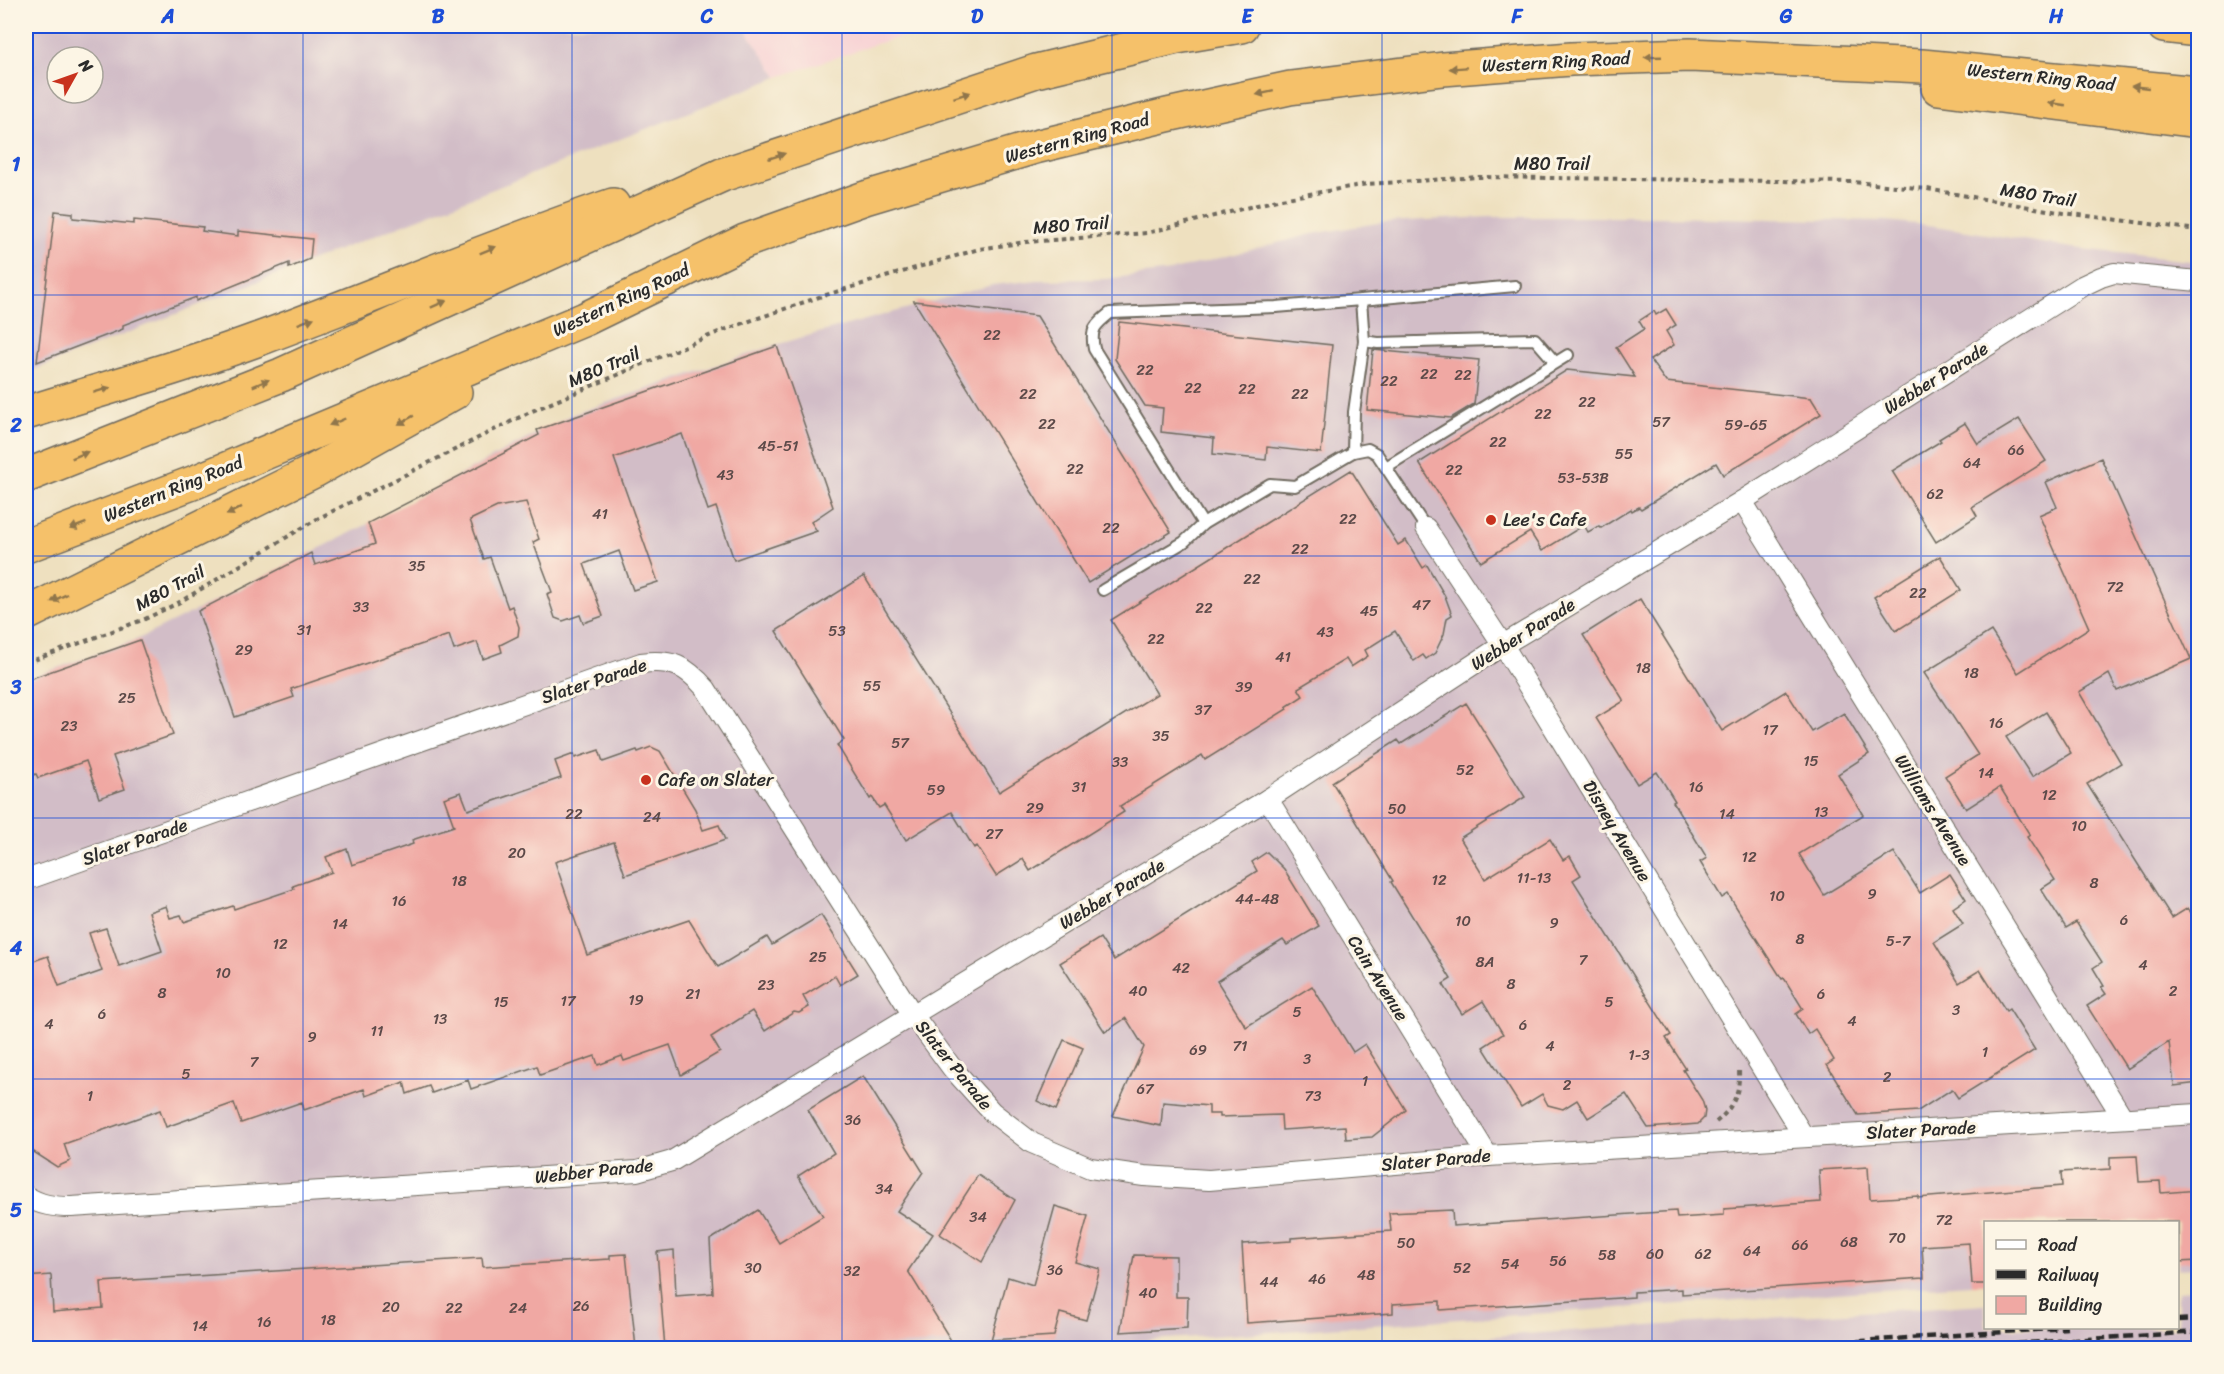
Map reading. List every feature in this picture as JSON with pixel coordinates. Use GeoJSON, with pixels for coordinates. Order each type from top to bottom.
{"type":"FeatureCollection","features":[{"type":"Feature","properties":{"kind":"highway"},"geometry":{"type":"LineString","coordinates":[[26,413],[184,365],[254,341],[536,231],[623,202],[722,175],[1036,71],[1177,37],[1242,26]]}},
{"type":"Feature","properties":{"kind":"highway"},"geometry":{"type":"LineString","coordinates":[[2164,26],[2199,30]]}},
{"type":"Feature","properties":{"kind":"highway"},"geometry":{"type":"LineString","coordinates":[[1690,55],[2199,121]]}},
{"type":"Feature","properties":{"kind":"highway","name":"Western Ring Road"},"geometry":{"type":"LineString","coordinates":[[26,546],[195,482],[585,319],[745,241],[865,198],[1035,147],[1290,88],[1443,69],[1690,55],[1922,66],[2199,93]]}},
{"type":"Feature","properties":{"kind":"highway"},"geometry":{"type":"LineString","coordinates":[[26,476],[281,375],[722,175]]}},
{"type":"Feature","properties":{"kind":"highway"},"geometry":{"type":"LineString","coordinates":[[26,615],[314,471],[585,319]]}},
{"type":"Feature","properties":{"kind":"street","name":"Webber Parade"},"geometry":{"type":"LineString","coordinates":[[26,1196],[50,1206],[71,1208],[637,1171],[672,1161],[1268,800],[1503,645],[1742,501],[2072,292],[2114,273],[2199,281]]}},
{"type":"Feature","properties":{"kind":"street","name":"Williams Avenue"},"geometry":{"type":"LineString","coordinates":[[1742,501],[2123,1118]]}},
{"type":"Feature","properties":{"kind":"street","name":"Disney Avenue"},"geometry":{"type":"LineString","coordinates":[[1426,528],[1503,645],[1804,1137]]}},
{"type":"Feature","properties":{"kind":"street","name":"Slater Parade"},"geometry":{"type":"LineString","coordinates":[[26,880],[641,663],[659,661],[674,664],[692,673],[706,689],[913,1015],[952,1068],[992,1112],[1032,1143],[1090,1168],[1144,1176],[1209,1180],[1488,1156],[2199,1114]]}},
{"type":"Feature","properties":{"kind":"street","name":"Cain Avenue"},"geometry":{"type":"LineString","coordinates":[[1268,800],[1488,1156]]}},
{"type":"Feature","properties":{"kind":"lane"},"geometry":{"type":"LineString","coordinates":[[1203,524],[1094,349],[1091,335],[1097,324],[1110,313],[1276,307],[1515,286]]}},
{"type":"Feature","properties":{"kind":"lane"},"geometry":{"type":"LineString","coordinates":[[1353,452],[1354,412],[1364,341],[1361,300]]}},
{"type":"Feature","properties":{"kind":"lane"},"geometry":{"type":"LineString","coordinates":[[1364,341],[1378,343],[1535,339],[1555,362]]}},
{"type":"Feature","properties":{"kind":"lane"},"geometry":{"type":"LineString","coordinates":[[1386,467],[1568,355]]}},
{"type":"Feature","properties":{"kind":"lane"},"geometry":{"type":"LineString","coordinates":[[1103,590],[1184,542],[1203,524],[1270,484],[1295,486],[1353,452],[1368,449],[1377,454],[1426,528]]}},
{"type":"Feature","properties":{"kind":"path","name":"M80 Trail"},"geometry":{"type":"LineString","coordinates":[[26,663],[145,619],[178,603],[317,519],[530,412],[721,331],[819,297],[991,246],[1147,233],[1281,199],[1366,184],[1479,177],[1853,182],[1927,189],[2064,213],[2199,230]]}},
{"type":"Feature","properties":{"kind":"path"},"geometry":{"type":"LineString","coordinates":[[1709,1126],[1732,1108],[1739,1079],[1738,1068]]}},
{"type":"Feature","properties":{"kind":"shaded area"},"geometry":{"type":"Polygon","coordinates":[[[26,26],[743,26],[778,77],[26,373],[26,26]]]}},
{"type":"Feature","properties":{"kind":"shaded area"},"geometry":{"type":"Polygon","coordinates":[[[743,26],[944,26],[879,43],[778,77],[743,26]]]}},
{"type":"Feature","properties":{"kind":"shaded area"},"geometry":{"type":"Polygon","coordinates":[[[1490,217],[1886,221],[1936,226],[2073,248],[2198,262],[2198,1268],[2179,1269],[2179,1221],[1984,1221],[1984,1283],[1036,1348],[26,1348],[26,679],[138,639],[370,523],[571,415],[775,345],[992,285],[1038,280],[1106,279],[1170,271],[1312,234],[1384,222],[1490,217]]]}},
{"type":"Feature","properties":{"kind":"shaded area"},"geometry":{"type":"Polygon","coordinates":[[[2198,1290],[2198,1348],[1310,1348],[1984,1304],[1984,1329],[2179,1329],[2179,1291],[2198,1290]]]}},
{"type":"Feature","properties":{"kind":"building"},"geometry":{"type":"Polygon","coordinates":[[[55,211],[73,213],[73,218],[134,224],[134,220],[203,227],[202,231],[238,236],[238,231],[312,239],[310,259],[289,268],[289,263],[196,301],[196,297],[123,325],[123,329],[37,362],[55,211]]]}},
{"type":"Feature","properties":{"kind":"building"},"geometry":{"type":"Polygon","coordinates":[[[914,301],[1037,316],[1171,532],[1088,583],[914,301]]]}},
{"type":"Feature","properties":{"kind":"building"},"geometry":{"type":"Polygon","coordinates":[[[1666,309],[1676,325],[1666,331],[1674,345],[1650,360],[1666,382],[1811,398],[1821,414],[1723,475],[1716,463],[1641,509],[1639,507],[1632,511],[1631,509],[1601,528],[1599,526],[1588,532],[1584,525],[1542,551],[1530,532],[1481,562],[1419,463],[1567,370],[1635,377],[1616,347],[1644,329],[1639,321],[1654,311],[1656,315],[1666,309]]]}},
{"type":"Feature","properties":{"kind":"building"},"geometry":{"type":"Polygon","coordinates":[[[1119,322],[1332,345],[1321,453],[1267,447],[1266,460],[1213,454],[1214,438],[1161,432],[1163,408],[1145,406],[1115,359],[1119,322]]]}},
{"type":"Feature","properties":{"kind":"building"},"geometry":{"type":"Polygon","coordinates":[[[777,346],[833,507],[811,522],[817,531],[734,560],[716,507],[708,510],[682,434],[614,458],[658,582],[633,590],[619,551],[584,564],[603,616],[583,623],[580,615],[563,621],[555,618],[547,594],[552,592],[533,542],[539,539],[526,502],[497,507],[470,520],[484,559],[490,557],[508,608],[512,606],[519,627],[518,636],[500,645],[502,652],[483,659],[477,642],[454,650],[449,635],[291,689],[294,697],[235,717],[198,611],[311,553],[315,565],[375,544],[368,523],[539,435],[537,430],[777,346]]]}},
{"type":"Feature","properties":{"kind":"building"},"geometry":{"type":"Polygon","coordinates":[[[1373,350],[1479,360],[1474,404],[1451,418],[1367,410],[1373,350]]]}},
{"type":"Feature","properties":{"kind":"building"},"geometry":{"type":"Polygon","coordinates":[[[2019,419],[2046,461],[1972,507],[1977,516],[1936,542],[1892,471],[1941,441],[1939,439],[1965,423],[1978,444],[2019,419]]]}},
{"type":"Feature","properties":{"kind":"building"},"geometry":{"type":"Polygon","coordinates":[[[2101,458],[2191,659],[2117,691],[2109,674],[2079,692],[2121,763],[2087,784],[2172,918],[2188,908],[2199,925],[2199,1083],[2174,1086],[2169,1042],[2127,1069],[2087,1006],[2106,994],[2093,968],[2102,962],[2076,922],[2066,928],[2041,889],[2055,880],[2027,837],[2030,835],[2000,787],[1966,809],[1945,776],[1978,755],[1924,673],[1991,631],[2018,673],[2089,628],[2039,515],[2057,507],[2046,482],[2101,458]],[[2046,712],[2006,737],[2032,777],[2071,753],[2046,712]]]}},
{"type":"Feature","properties":{"kind":"building"},"geometry":{"type":"Polygon","coordinates":[[[1351,470],[1398,545],[1406,540],[1423,568],[1427,565],[1445,596],[1452,615],[1447,618],[1444,634],[1435,653],[1426,659],[1423,655],[1414,661],[1395,631],[1365,650],[1368,656],[1351,667],[1346,659],[1298,688],[1303,696],[1286,707],[1287,709],[1205,760],[1202,755],[1120,806],[1124,812],[1030,871],[1023,859],[996,876],[977,846],[974,848],[952,812],[906,840],[884,805],[879,808],[872,797],[870,799],[837,745],[844,740],[776,631],[864,576],[999,792],[1157,694],[1111,620],[1351,470]]]}},
{"type":"Feature","properties":{"kind":"building"},"geometry":{"type":"Polygon","coordinates":[[[1940,556],[1961,590],[1896,631],[1874,597],[1940,556]]]}},
{"type":"Feature","properties":{"kind":"building"},"geometry":{"type":"Polygon","coordinates":[[[1640,599],[1722,731],[1786,691],[1812,732],[1844,713],[1869,754],[1838,774],[1863,815],[1799,854],[1824,895],[1894,852],[1920,893],[1950,874],[1966,899],[1953,908],[1963,924],[1934,942],[1959,983],[1980,970],[2006,1011],[2009,1009],[2035,1050],[1958,1098],[1952,1089],[1918,1111],[1858,1115],[1827,1065],[1834,1060],[1815,1029],[1808,1034],[1796,1014],[1803,1009],[1784,978],[1782,979],[1728,894],[1722,898],[1700,862],[1707,858],[1657,772],[1637,784],[1596,718],[1624,701],[1583,635],[1640,599]]]}},
{"type":"Feature","properties":{"kind":"building"},"geometry":{"type":"Polygon","coordinates":[[[140,640],[173,735],[113,756],[125,789],[99,798],[86,761],[38,778],[36,774],[26,778],[26,680],[140,640]]]}},
{"type":"Feature","properties":{"kind":"building"},"geometry":{"type":"Polygon","coordinates":[[[1466,703],[1525,797],[1460,838],[1485,879],[1550,839],[1563,860],[1570,856],[1581,875],[1573,880],[1671,1035],[1666,1038],[1702,1100],[1705,1110],[1704,1118],[1698,1124],[1648,1128],[1626,1094],[1588,1118],[1577,1100],[1563,1109],[1548,1105],[1542,1094],[1521,1107],[1483,1047],[1503,1034],[1483,1001],[1462,1014],[1443,984],[1451,979],[1332,782],[1398,740],[1401,744],[1466,703]]]}},
{"type":"Feature","properties":{"kind":"building"},"geometry":{"type":"Polygon","coordinates":[[[651,747],[660,751],[695,809],[703,830],[719,825],[725,840],[625,875],[614,842],[555,862],[587,955],[689,920],[718,967],[767,937],[772,945],[821,915],[858,974],[840,985],[835,976],[803,996],[809,1007],[799,1013],[794,1012],[765,1031],[752,1011],[711,1037],[720,1052],[681,1075],[670,1045],[624,1061],[622,1056],[598,1065],[595,1056],[540,1075],[537,1066],[471,1089],[468,1080],[432,1093],[429,1086],[407,1094],[404,1082],[366,1096],[364,1089],[304,1110],[302,1102],[241,1123],[234,1103],[166,1127],[160,1110],[64,1144],[70,1161],[57,1167],[26,1147],[26,974],[33,971],[30,962],[48,956],[59,986],[102,971],[89,933],[106,928],[119,966],[162,951],[149,912],[166,906],[170,918],[181,915],[184,922],[233,906],[234,909],[294,889],[293,886],[332,872],[326,857],[347,849],[352,865],[413,844],[412,840],[454,826],[444,798],[461,792],[468,810],[561,778],[555,761],[574,754],[575,758],[599,750],[603,762],[651,747]]]}},
{"type":"Feature","properties":{"kind":"building"},"geometry":{"type":"Polygon","coordinates":[[[1267,852],[1284,869],[1319,926],[1287,945],[1283,940],[1217,981],[1246,1027],[1312,986],[1353,1052],[1365,1044],[1406,1110],[1372,1137],[1346,1139],[1345,1126],[1282,1130],[1281,1115],[1220,1117],[1220,1114],[1209,1114],[1209,1106],[1163,1102],[1161,1126],[1113,1116],[1144,1047],[1126,1018],[1105,1032],[1060,963],[1100,938],[1114,960],[1257,871],[1252,862],[1267,852]]]}},
{"type":"Feature","properties":{"kind":"building"},"geometry":{"type":"Polygon","coordinates":[[[1064,1040],[1083,1048],[1056,1110],[1037,1101],[1064,1040]]]}},
{"type":"Feature","properties":{"kind":"building"},"geometry":{"type":"Polygon","coordinates":[[[863,1076],[923,1172],[897,1211],[933,1234],[908,1271],[952,1342],[845,1348],[665,1348],[657,1252],[674,1250],[676,1296],[713,1293],[710,1240],[758,1210],[779,1243],[823,1216],[798,1176],[834,1153],[808,1110],[863,1076]]]}},
{"type":"Feature","properties":{"kind":"building"},"geometry":{"type":"Polygon","coordinates":[[[2137,1156],[2139,1182],[2160,1181],[2161,1193],[2199,1190],[2199,1261],[2179,1262],[2179,1221],[1984,1221],[1984,1284],[1972,1284],[1969,1243],[1922,1246],[1924,1278],[1682,1294],[1682,1289],[1634,1292],[1634,1297],[1440,1310],[1440,1301],[1393,1304],[1393,1313],[1247,1323],[1242,1244],[1391,1231],[1389,1213],[1452,1210],[1453,1226],[1676,1211],[1677,1218],[1724,1215],[1724,1209],[1821,1202],[1819,1170],[1868,1167],[1870,1199],[1918,1196],[1918,1198],[2062,1186],[2061,1172],[2110,1169],[2110,1157],[2137,1156]]]}},
{"type":"Feature","properties":{"kind":"building"},"geometry":{"type":"Polygon","coordinates":[[[978,1175],[1015,1200],[982,1262],[940,1234],[978,1175]]]}},
{"type":"Feature","properties":{"kind":"building"},"geometry":{"type":"Polygon","coordinates":[[[1055,1206],[1088,1216],[1075,1262],[1100,1269],[1086,1320],[1060,1313],[1054,1336],[991,1340],[1008,1277],[1033,1285],[1055,1206]]]}},
{"type":"Feature","properties":{"kind":"building"},"geometry":{"type":"Polygon","coordinates":[[[626,1254],[636,1348],[26,1348],[26,1277],[51,1275],[53,1312],[103,1308],[101,1282],[482,1258],[483,1267],[610,1259],[610,1255],[626,1254]]]}},
{"type":"Feature","properties":{"kind":"building"},"geometry":{"type":"Polygon","coordinates":[[[1134,1255],[1176,1256],[1176,1297],[1188,1297],[1187,1328],[1120,1332],[1134,1255]]]}},
{"type":"Feature","properties":{"kind":"railway"},"geometry":{"type":"LineString","coordinates":[[2179,1320],[2198,1319]]}},
{"type":"Feature","properties":{"kind":"railway"},"geometry":{"type":"LineString","coordinates":[[1750,1348],[2051,1329]]}},
{"type":"Feature","properties":{"kind":"railway"},"geometry":{"type":"LineString","coordinates":[[1949,1348],[2198,1332]]}},
{"type":"Feature","properties":{"kind":"place","name":"Lee's Cafe"},"geometry":{"type":"Point","coordinates":[1491,520]}},
{"type":"Feature","properties":{"kind":"place","name":"Cafe on Slater"},"geometry":{"type":"Point","coordinates":[646,780]}}]}
